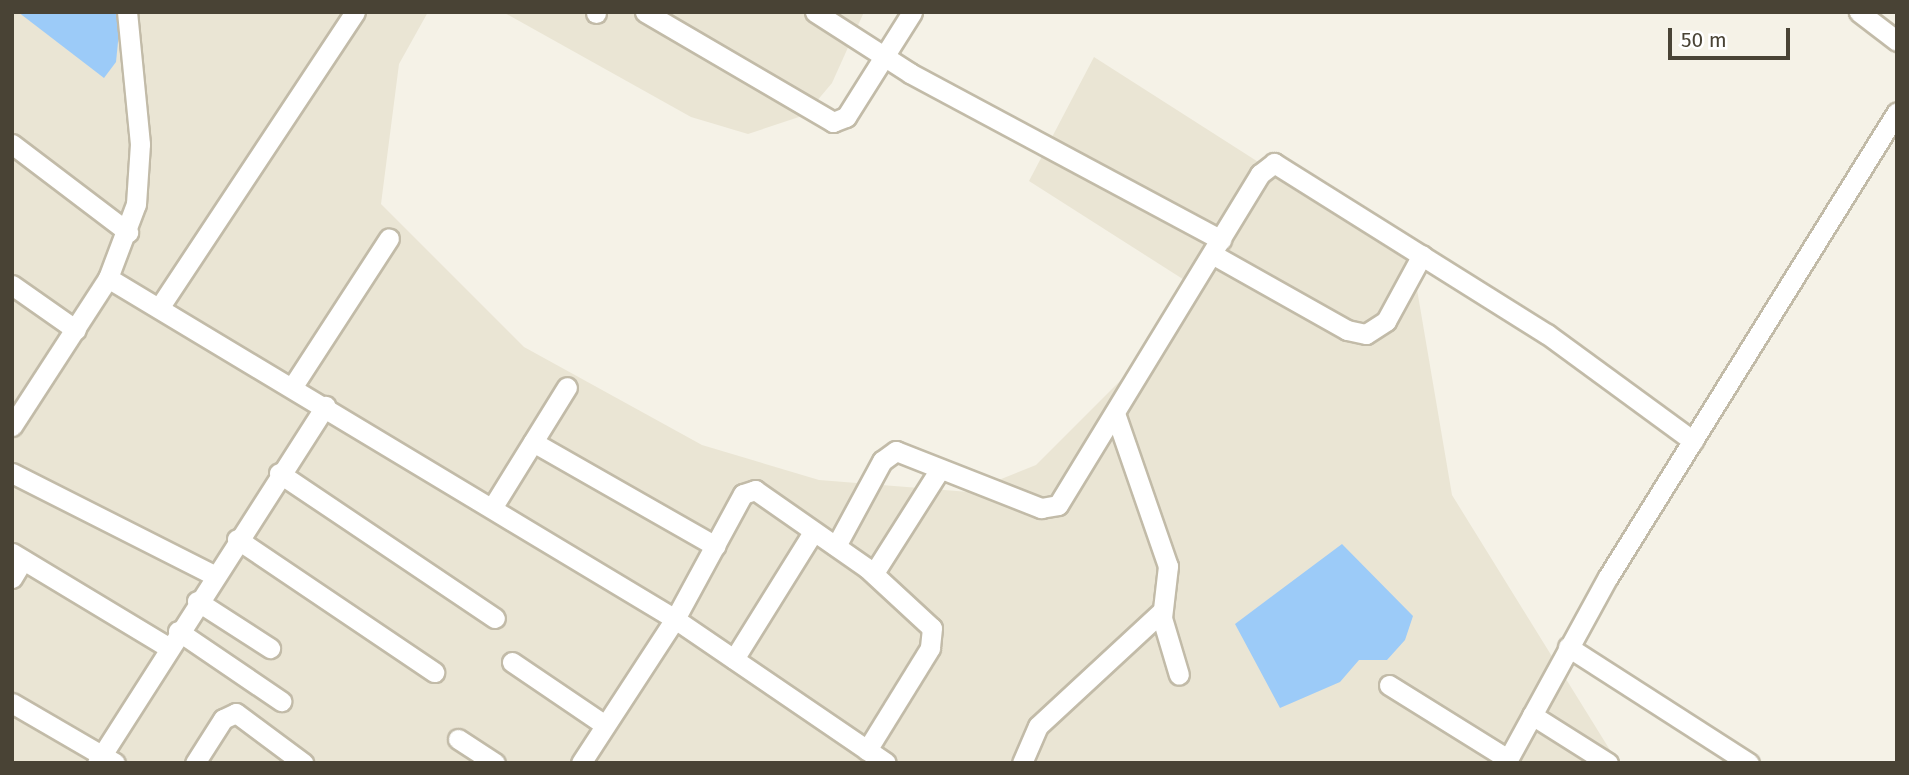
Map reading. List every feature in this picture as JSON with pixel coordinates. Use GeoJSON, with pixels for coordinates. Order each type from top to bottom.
{"type":"FeatureCollection","features":[{"type":"Feature","properties":{"kind":"street"},"geometry":{"type":"LineString","coordinates":[[12,426],[19,401],[76,330],[108,278],[128,232],[140,178],[140,144],[127,12]]}},
{"type":"Feature","properties":{"kind":"street"},"geometry":{"type":"LineString","coordinates":[[159,308],[355,12]]}},
{"type":"Feature","properties":{"kind":"street"},"geometry":{"type":"LineString","coordinates":[[645,12],[834,122],[846,117],[912,12]]}},
{"type":"Feature","properties":{"kind":"street"},"geometry":{"type":"LineString","coordinates":[[815,12],[885,57],[1217,247],[1347,330],[1367,334],[1386,321],[1422,255]]}},
{"type":"Feature","properties":{"kind":"street"},"geometry":{"type":"LineString","coordinates":[[1859,12],[1897,41]]}},
{"type":"Feature","properties":{"kind":"street"},"geometry":{"type":"LineString","coordinates":[[1389,685],[1507,761],[1568,647],[1897,112]]}},
{"type":"Feature","properties":{"kind":"street"},"geometry":{"type":"LineString","coordinates":[[12,144],[128,232]]}},
{"type":"Feature","properties":{"kind":"street"},"geometry":{"type":"LineString","coordinates":[[836,546],[889,453],[1050,509],[1066,496],[1260,174],[1274,163],[1547,334],[1693,441]]}},
{"type":"Feature","properties":{"kind":"street"},"geometry":{"type":"LineString","coordinates":[[293,386],[389,238]]}},
{"type":"Feature","properties":{"kind":"street"},"geometry":{"type":"LineString","coordinates":[[108,278],[293,386],[676,619],[886,763]]}},
{"type":"Feature","properties":{"kind":"street"},"geometry":{"type":"LineString","coordinates":[[12,285],[76,330]]}},
{"type":"Feature","properties":{"kind":"street"},"geometry":{"type":"LineString","coordinates":[[492,508],[567,387]]}},
{"type":"Feature","properties":{"kind":"street"},"geometry":{"type":"LineString","coordinates":[[12,703],[105,760],[173,639],[325,406]]}},
{"type":"Feature","properties":{"kind":"street"},"geometry":{"type":"LineString","coordinates":[[1116,416],[1168,566],[1162,611],[1179,675]]}},
{"type":"Feature","properties":{"kind":"street"},"geometry":{"type":"LineString","coordinates":[[533,442],[715,546]]}},
{"type":"Feature","properties":{"kind":"street"},"geometry":{"type":"LineString","coordinates":[[874,573],[940,469]]}},
{"type":"Feature","properties":{"kind":"street"},"geometry":{"type":"LineString","coordinates":[[12,472],[214,575]]}},
{"type":"Feature","properties":{"kind":"street"},"geometry":{"type":"LineString","coordinates":[[279,473],[495,618]]}},
{"type":"Feature","properties":{"kind":"street"},"geometry":{"type":"LineString","coordinates":[[581,763],[676,619],[743,494],[755,489],[874,573],[934,635],[867,750]]}},
{"type":"Feature","properties":{"kind":"street"},"geometry":{"type":"LineString","coordinates":[[734,659],[813,532]]}},
{"type":"Feature","properties":{"kind":"street"},"geometry":{"type":"LineString","coordinates":[[237,539],[434,672]]}},
{"type":"Feature","properties":{"kind":"street"},"geometry":{"type":"LineString","coordinates":[[12,578],[18,557],[173,639],[281,701]]}},
{"type":"Feature","properties":{"kind":"street"},"geometry":{"type":"LineString","coordinates":[[197,601],[270,648]]}},
{"type":"Feature","properties":{"kind":"street"},"geometry":{"type":"LineString","coordinates":[[1022,763],[1038,726],[1162,611]]}},
{"type":"Feature","properties":{"kind":"street"},"geometry":{"type":"LineString","coordinates":[[1568,647],[1749,763]]}},
{"type":"Feature","properties":{"kind":"street"},"geometry":{"type":"LineString","coordinates":[[512,662],[605,725]]}},
{"type":"Feature","properties":{"kind":"street"},"geometry":{"type":"LineString","coordinates":[[195,763],[223,719],[236,713],[302,762]]}},
{"type":"Feature","properties":{"kind":"street"},"geometry":{"type":"LineString","coordinates":[[1532,715],[1608,763]]}},
{"type":"Feature","properties":{"kind":"street"},"geometry":{"type":"LineString","coordinates":[[458,739],[495,763]]}},
{"type":"Feature","properties":{"kind":"shaded area"},"geometry":{"type":"Polygon","coordinates":[[[12,12],[428,12],[399,64],[381,204],[524,347],[702,445],[819,480],[969,492],[1036,465],[1182,319],[1189,283],[1029,181],[1094,57],[1412,260],[1452,495],[1618,763],[12,763],[12,12]]]}},
{"type":"Feature","properties":{"kind":"shaded area"},"geometry":{"type":"Polygon","coordinates":[[[503,12],[864,12],[832,83],[805,115],[748,134],[691,117],[503,12]]]}},
{"type":"Feature","properties":{"kind":"water"},"geometry":{"type":"Polygon","coordinates":[[[18,12],[121,12],[116,62],[104,78],[18,12]]]}},
{"type":"Feature","properties":{"kind":"water"},"geometry":{"type":"Polygon","coordinates":[[[1342,544],[1413,616],[1405,640],[1387,660],[1359,660],[1340,682],[1280,708],[1235,624],[1342,544]]]}}]}
